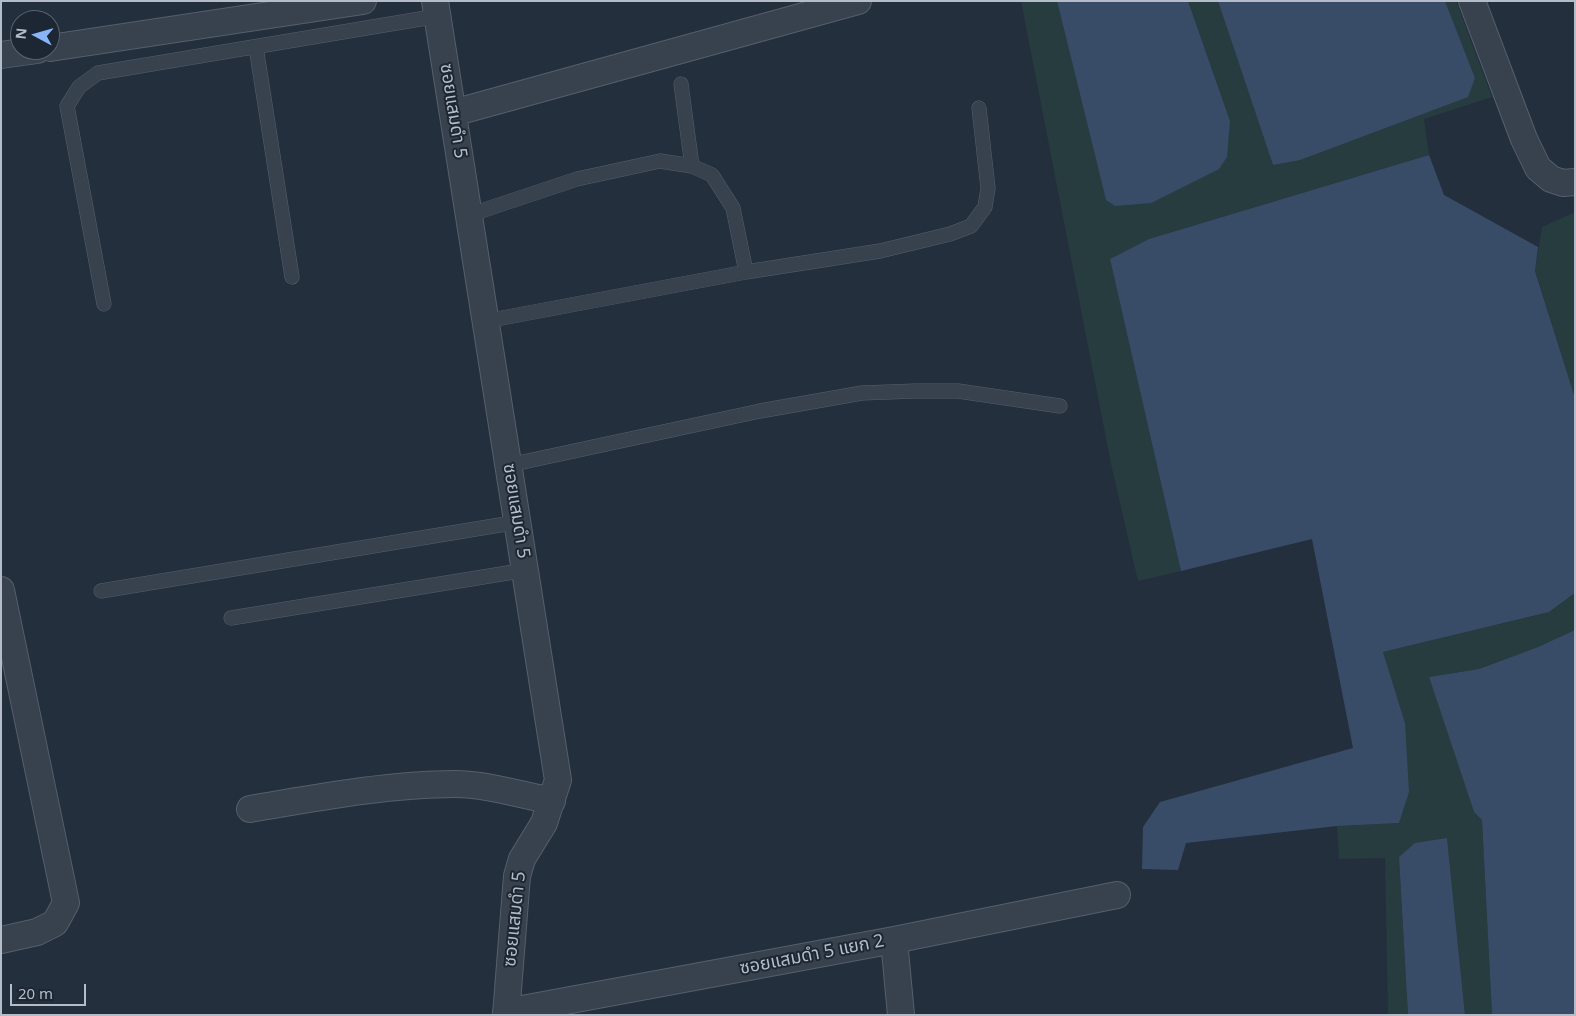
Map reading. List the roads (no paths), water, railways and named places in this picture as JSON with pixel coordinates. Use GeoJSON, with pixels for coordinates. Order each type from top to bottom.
{"type":"FeatureCollection","features":[{"type":"Feature","properties":{"kind":"street"},"geometry":{"type":"LineString","coordinates":[[60,46],[263,8],[363,1]]}},
{"type":"Feature","properties":{"kind":"street"},"geometry":{"type":"LineString","coordinates":[[453,113],[858,1]]}},
{"type":"Feature","properties":{"kind":"street"},"geometry":{"type":"LineString","coordinates":[[1472,1],[1524,139],[1538,168],[1551,179],[1563,183],[1575,182]]}},
{"type":"Feature","properties":{"kind":"street","name":"ซอยแสมดำ 5"},"geometry":{"type":"LineString","coordinates":[[437,9],[558,780],[544,823],[522,859],[517,876],[506,1013]]}},
{"type":"Feature","properties":{"kind":"street"},"geometry":{"type":"LineString","coordinates":[[1,590],[66,903],[54,923],[37,932],[1,940]]}},
{"type":"Feature","properties":{"kind":"street"},"geometry":{"type":"LineString","coordinates":[[250,809],[317,797],[408,786],[456,784],[493,789],[552,801]]}},
{"type":"Feature","properties":{"kind":"street","name":"ซอยแสมดำ 5 แยก 2"},"geometry":{"type":"LineString","coordinates":[[506,1013],[894,940],[1117,895]]}},
{"type":"Feature","properties":{"kind":"street"},"geometry":{"type":"LineString","coordinates":[[894,940],[901,1015]]}},
{"type":"Feature","properties":{"kind":"lane"},"geometry":{"type":"LineString","coordinates":[[104,304],[67,106],[79,87],[98,73],[256,47],[437,9]]}},
{"type":"Feature","properties":{"kind":"lane"},"geometry":{"type":"LineString","coordinates":[[256,47],[292,277]]}},
{"type":"Feature","properties":{"kind":"lane"},"geometry":{"type":"LineString","coordinates":[[681,84],[692,166]]}},
{"type":"Feature","properties":{"kind":"lane"},"geometry":{"type":"LineString","coordinates":[[486,321],[746,272],[880,251],[950,234],[971,226],[985,207],[988,188],[979,108]]}},
{"type":"Feature","properties":{"kind":"lane"},"geometry":{"type":"LineString","coordinates":[[469,215],[577,179],[660,162],[692,166],[712,175],[733,208],[746,272]]}},
{"type":"Feature","properties":{"kind":"lane"},"geometry":{"type":"LineString","coordinates":[[509,465],[760,411],[862,393],[958,391],[1060,406]]}},
{"type":"Feature","properties":{"kind":"lane"},"geometry":{"type":"LineString","coordinates":[[100,591],[518,522]]}},
{"type":"Feature","properties":{"kind":"lane"},"geometry":{"type":"LineString","coordinates":[[231,618],[526,570]]}},
{"type":"Feature","properties":{"kind":"water"},"geometry":{"type":"Polygon","coordinates":[[[1057,1],[1188,1],[1230,121],[1227,157],[1219,169],[1151,203],[1115,206],[1106,200],[1057,1]]]}},
{"type":"Feature","properties":{"kind":"water"},"geometry":{"type":"Polygon","coordinates":[[[1218,1],[1445,1],[1475,78],[1468,97],[1300,160],[1273,165],[1218,1]]]}},
{"type":"Feature","properties":{"kind":"water"},"geometry":{"type":"Polygon","coordinates":[[[1429,155],[1444,195],[1538,247],[1535,271],[1575,398],[1575,593],[1549,612],[1383,652],[1405,723],[1409,792],[1399,823],[1337,826],[1186,843],[1178,870],[1142,869],[1143,827],[1160,802],[1353,748],[1312,539],[1181,571],[1110,259],[1149,239],[1429,155]]]}},
{"type":"Feature","properties":{"kind":"water"},"geometry":{"type":"Polygon","coordinates":[[[1575,630],[1575,1015],[1492,1015],[1482,820],[1474,812],[1429,677],[1479,669],[1538,647],[1575,630]]]}},
{"type":"Feature","properties":{"kind":"water"},"geometry":{"type":"Polygon","coordinates":[[[1447,838],[1465,1015],[1408,1015],[1399,857],[1415,843],[1447,838]]]}}]}
